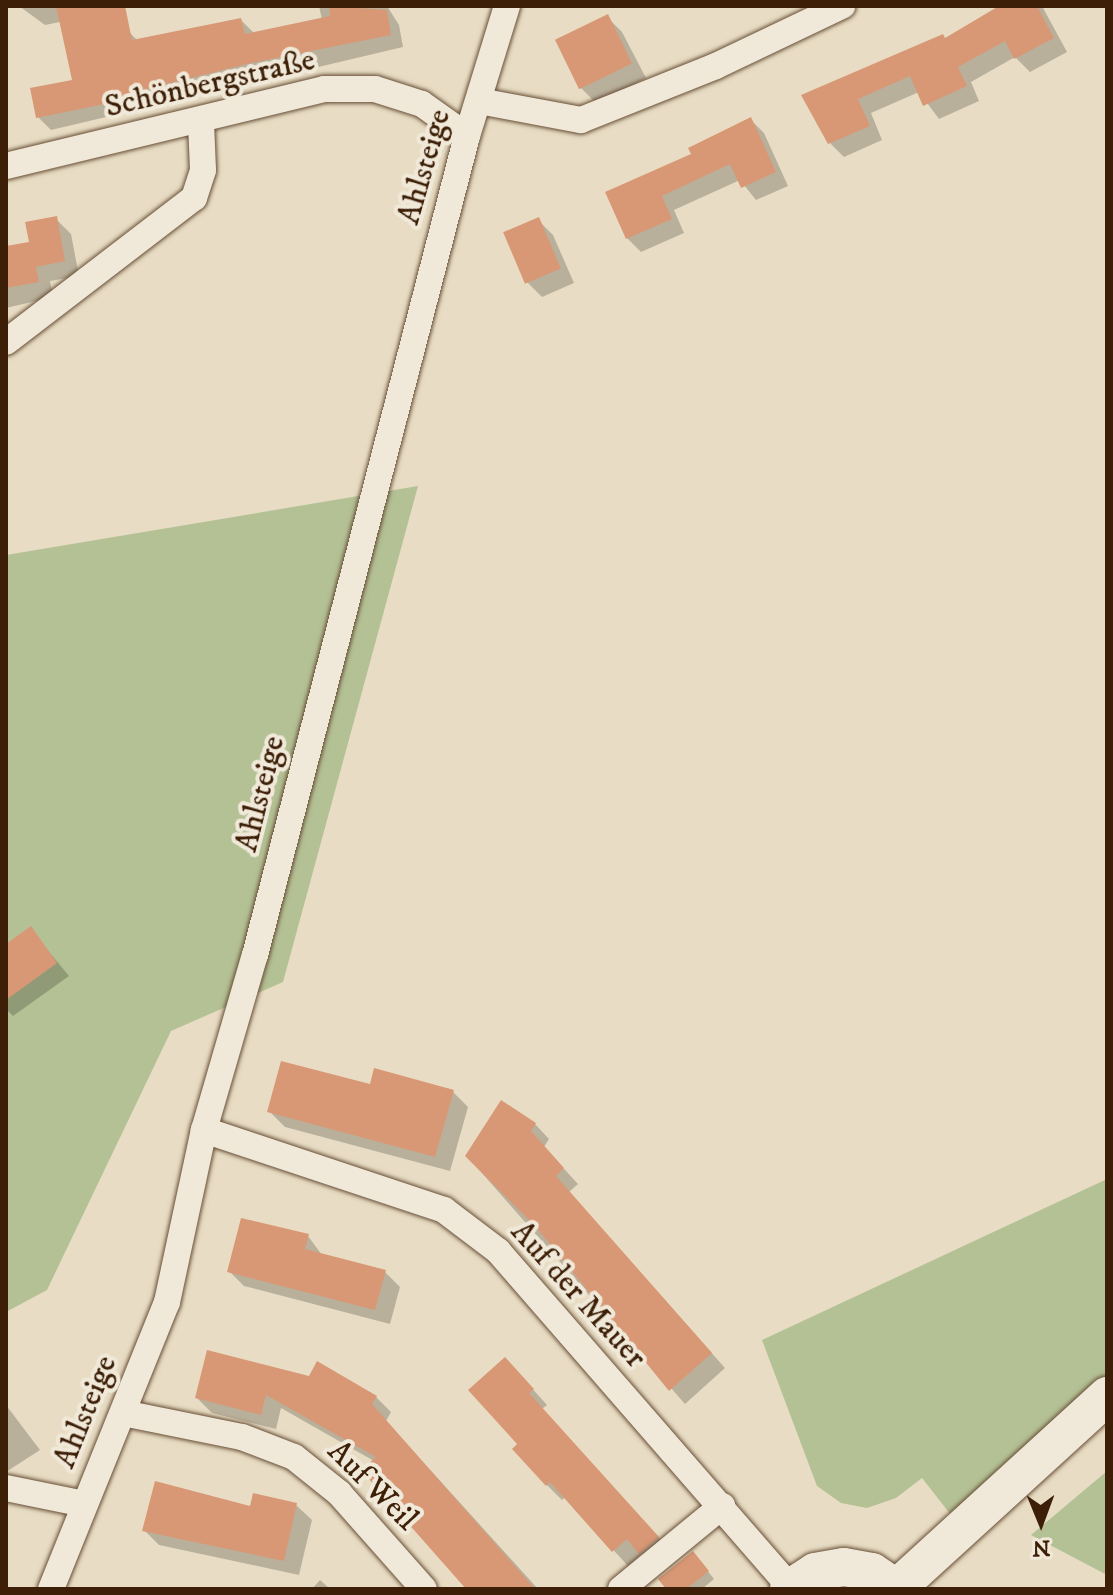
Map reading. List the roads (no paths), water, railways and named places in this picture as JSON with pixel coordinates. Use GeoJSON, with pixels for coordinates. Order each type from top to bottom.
{"type":"FeatureCollection","features":[{"type":"Feature","properties":{"kind":"main road"},"geometry":{"type":"LineString","coordinates":[[790,1588],[815,1572],[844,1567],[872,1572],[897,1589],[1107,1396]]}},
{"type":"Feature","properties":{"kind":"street","name":"Ahlsteige"},"geometry":{"type":"LineString","coordinates":[[51,1589],[167,1302],[204,1130],[255,955],[467,136],[507,6]]}},
{"type":"Feature","properties":{"kind":"street"},"geometry":{"type":"LineString","coordinates":[[479,101],[581,120],[716,66],[842,6]]}},
{"type":"Feature","properties":{"kind":"street","name":"Schönbergstraße"},"geometry":{"type":"LineString","coordinates":[[6,166],[201,123],[324,89],[375,89],[422,104],[467,136]]}},
{"type":"Feature","properties":{"kind":"street"},"geometry":{"type":"LineString","coordinates":[[6,342],[194,198],[203,170],[201,123]]}},
{"type":"Feature","properties":{"kind":"street","name":"Auf der Mauer"},"geometry":{"type":"LineString","coordinates":[[204,1130],[444,1210],[498,1251],[790,1588]]}},
{"type":"Feature","properties":{"kind":"street","name":"Auf Weil"},"geometry":{"type":"LineString","coordinates":[[123,1413],[242,1437],[294,1457],[339,1493],[424,1589]]}},
{"type":"Feature","properties":{"kind":"street"},"geometry":{"type":"LineString","coordinates":[[6,1488],[84,1504]]}},
{"type":"Feature","properties":{"kind":"street"},"geometry":{"type":"LineString","coordinates":[[621,1589],[722,1506]]}}]}
